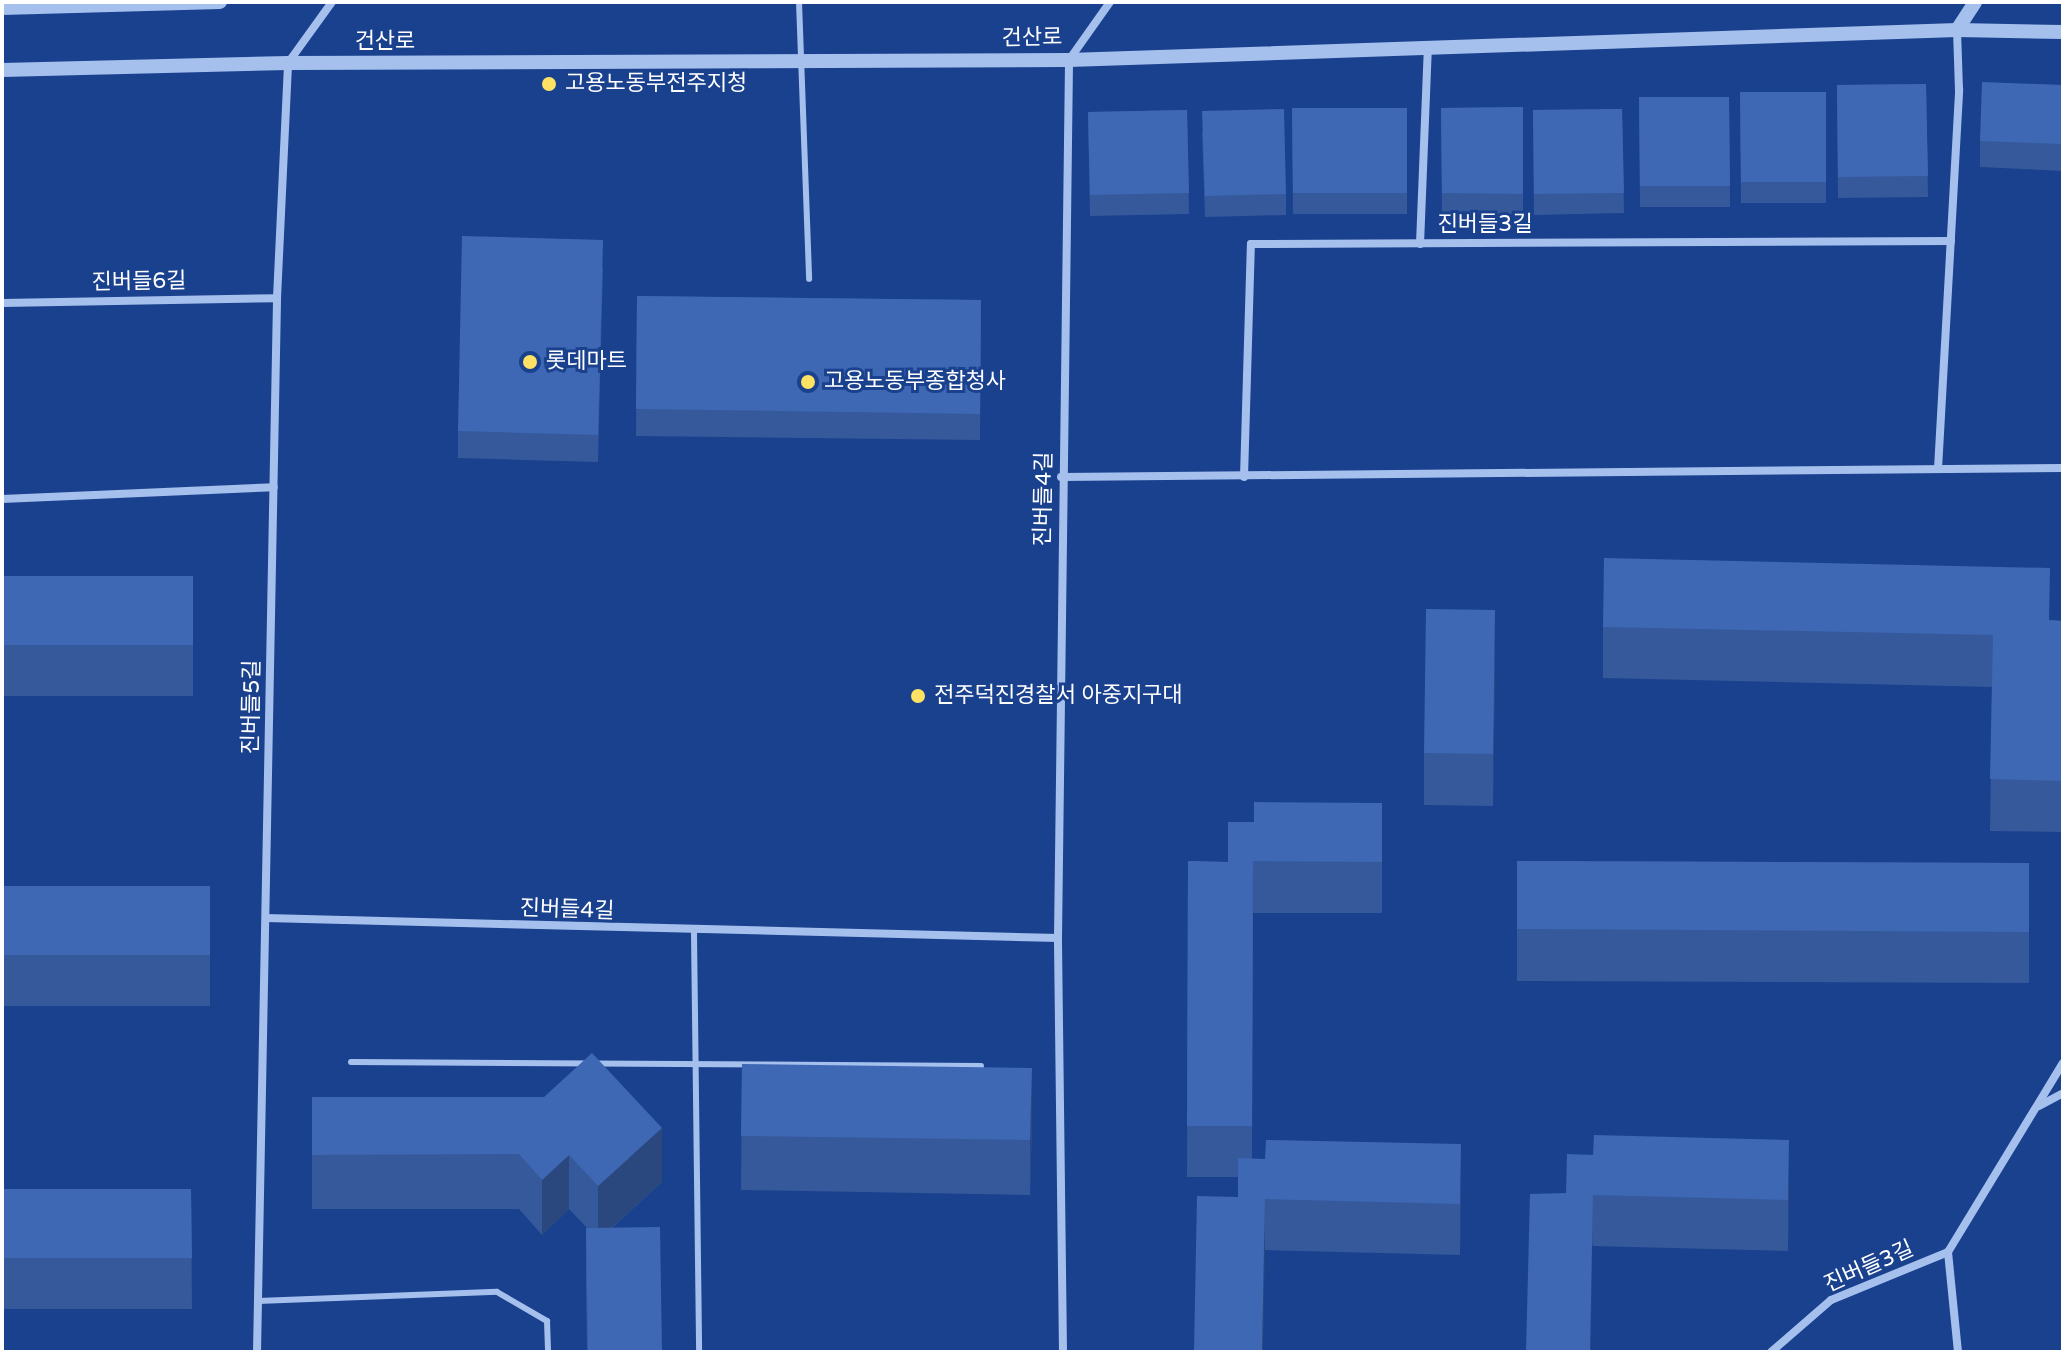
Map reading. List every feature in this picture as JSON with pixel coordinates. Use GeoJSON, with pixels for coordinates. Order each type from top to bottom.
{"type":"FeatureCollection","features":[{"type":"Feature","properties":{"kind":"street"},"geometry":{"type":"LineString","coordinates":[[2,8],[220,2]]}},
{"type":"Feature","properties":{"kind":"street"},"geometry":{"type":"LineString","coordinates":[[288,63],[332,2]]}},
{"type":"Feature","properties":{"kind":"street"},"geometry":{"type":"LineString","coordinates":[[1069,60],[1110,2]]}},
{"type":"Feature","properties":{"kind":"street"},"geometry":{"type":"LineString","coordinates":[[1938,469],[1951,241],[1957,30],[1975,2]]}},
{"type":"Feature","properties":{"kind":"street","name":"건산로"},"geometry":{"type":"LineString","coordinates":[[2,70],[288,63],[802,64],[1069,60],[1428,45],[1957,30],[2063,32]]}},
{"type":"Feature","properties":{"kind":"street"},"geometry":{"type":"LineString","coordinates":[[1420,244],[1428,45]]}},
{"type":"Feature","properties":{"kind":"street","name":"진버들4길"},"geometry":{"type":"LineString","coordinates":[[1063,1352],[1058,938],[1061,477],[1069,60]]}},
{"type":"Feature","properties":{"kind":"street","name":"진버들5길"},"geometry":{"type":"LineString","coordinates":[[257,1352],[277,298],[288,63]]}},
{"type":"Feature","properties":{"kind":"street","name":"진버들3길"},"geometry":{"type":"LineString","coordinates":[[1244,477],[1251,244],[1951,241]]}},
{"type":"Feature","properties":{"kind":"street","name":"진버들6길"},"geometry":{"type":"LineString","coordinates":[[2,303],[277,298]]}},
{"type":"Feature","properties":{"kind":"street"},"geometry":{"type":"LineString","coordinates":[[1061,477],[2063,468]]}},
{"type":"Feature","properties":{"kind":"street"},"geometry":{"type":"LineString","coordinates":[[2,499],[274,487]]}},
{"type":"Feature","properties":{"kind":"street","name":"진버들4길"},"geometry":{"type":"LineString","coordinates":[[266,918],[694,933],[1058,938]]}},
{"type":"Feature","properties":{"kind":"street","name":"진버들3길"},"geometry":{"type":"LineString","coordinates":[[1771,1352],[1831,1300],[1948,1252],[2063,1063]]}},
{"type":"Feature","properties":{"kind":"street"},"geometry":{"type":"LineString","coordinates":[[2038,1106],[2063,1093]]}},
{"type":"Feature","properties":{"kind":"street","name":"진버들3길"},"geometry":{"type":"LineString","coordinates":[[1948,1252],[1958,1352]]}},
{"type":"Feature","properties":{"kind":"lane"},"geometry":{"type":"LineString","coordinates":[[799,2],[809,279]]}},
{"type":"Feature","properties":{"kind":"lane"},"geometry":{"type":"LineString","coordinates":[[694,933],[699,1352]]}},
{"type":"Feature","properties":{"kind":"lane"},"geometry":{"type":"LineString","coordinates":[[351,1062],[981,1066]]}},
{"type":"Feature","properties":{"kind":"lane"},"geometry":{"type":"LineString","coordinates":[[258,1301],[497,1292],[547,1321],[548,1352]]}},
{"type":"Feature","properties":{"kind":"building"},"geometry":{"type":"Polygon","coordinates":[[[1982,82],[2063,85],[2063,144],[1980,141],[1982,82]]]}},
{"type":"Feature","properties":{"kind":"building"},"geometry":{"type":"Polygon","coordinates":[[[1926,84],[1928,176],[1838,177],[1837,85],[1926,84]]]}},
{"type":"Feature","properties":{"kind":"building"},"geometry":{"type":"Polygon","coordinates":[[[1740,92],[1826,92],[1826,182],[1741,182],[1740,92]]]}},
{"type":"Feature","properties":{"kind":"building"},"geometry":{"type":"Polygon","coordinates":[[[1639,97],[1729,97],[1730,186],[1640,186],[1639,97]]]}},
{"type":"Feature","properties":{"kind":"building"},"geometry":{"type":"Polygon","coordinates":[[[1523,107],[1523,194],[1442,193],[1441,108],[1523,107]]]}},
{"type":"Feature","properties":{"kind":"building"},"geometry":{"type":"Polygon","coordinates":[[[1292,108],[1407,108],[1407,193],[1293,193],[1292,108]]]}},
{"type":"Feature","properties":{"kind":"building"},"geometry":{"type":"Polygon","coordinates":[[[1284,109],[1286,194],[1205,196],[1202,111],[1284,109]]]}},
{"type":"Feature","properties":{"kind":"building"},"geometry":{"type":"Polygon","coordinates":[[[1622,109],[1624,193],[1534,194],[1533,110],[1622,109]]]}},
{"type":"Feature","properties":{"kind":"building"},"geometry":{"type":"Polygon","coordinates":[[[1187,110],[1189,193],[1090,195],[1088,112],[1187,110]]]}},
{"type":"Feature","properties":{"kind":"building","name":"롯데마트"},"geometry":{"type":"Polygon","coordinates":[[[462,236],[603,240],[598,435],[458,431],[462,236]]]}},
{"type":"Feature","properties":{"kind":"building","name":"고용노동부종합청사"},"geometry":{"type":"Polygon","coordinates":[[[637,296],[981,300],[980,414],[636,409],[637,296]]]}},
{"type":"Feature","properties":{"kind":"building"},"geometry":{"type":"Polygon","coordinates":[[[1604,558],[2050,568],[2049,620],[2063,621],[2063,781],[1990,779],[1993,635],[1603,627],[1604,558]]]}},
{"type":"Feature","properties":{"kind":"building"},"geometry":{"type":"Polygon","coordinates":[[[2,576],[193,576],[193,645],[2,645],[2,576]]]}},
{"type":"Feature","properties":{"kind":"building"},"geometry":{"type":"Polygon","coordinates":[[[1426,609],[1495,610],[1493,754],[1424,753],[1426,609]]]}},
{"type":"Feature","properties":{"kind":"building"},"geometry":{"type":"Polygon","coordinates":[[[1254,802],[1382,803],[1382,862],[1253,861],[1252,1126],[1187,1126],[1188,861],[1228,862],[1228,822],[1254,822],[1254,802]]]}},
{"type":"Feature","properties":{"kind":"building"},"geometry":{"type":"Polygon","coordinates":[[[1517,861],[2029,863],[2029,932],[1517,929],[1517,861]]]}},
{"type":"Feature","properties":{"kind":"building"},"geometry":{"type":"Polygon","coordinates":[[[2,886],[210,886],[210,955],[2,955],[2,886]]]}},
{"type":"Feature","properties":{"kind":"building"},"geometry":{"type":"Polygon","coordinates":[[[592,1053],[662,1128],[598,1186],[569,1155],[542,1180],[519,1154],[312,1155],[312,1097],[544,1097],[592,1053]]]}},
{"type":"Feature","properties":{"kind":"building"},"geometry":{"type":"Polygon","coordinates":[[[742,1064],[1032,1068],[1030,1140],[741,1136],[742,1064]]]}},
{"type":"Feature","properties":{"kind":"building"},"geometry":{"type":"Polygon","coordinates":[[[1594,1135],[1789,1140],[1788,1200],[1593,1195],[1590,1352],[1526,1352],[1530,1194],[1566,1193],[1567,1154],[1593,1155],[1594,1135]]]}},
{"type":"Feature","properties":{"kind":"building"},"geometry":{"type":"Polygon","coordinates":[[[1266,1140],[1461,1144],[1460,1204],[1265,1199],[1262,1352],[1194,1352],[1197,1196],[1238,1197],[1238,1158],[1265,1159],[1266,1140]]]}},
{"type":"Feature","properties":{"kind":"building"},"geometry":{"type":"Polygon","coordinates":[[[2,1189],[191,1189],[192,1258],[2,1258],[2,1189]]]}},
{"type":"Feature","properties":{"kind":"building"},"geometry":{"type":"Polygon","coordinates":[[[660,1227],[662,1352],[588,1352],[586,1228],[660,1227]]]}},
{"type":"Feature","properties":{"kind":"place","name":"고용노동부전주지청"},"geometry":{"type":"Point","coordinates":[549,84]}},
{"type":"Feature","properties":{"kind":"place","name":"롯데마트"},"geometry":{"type":"Point","coordinates":[530,362]}},
{"type":"Feature","properties":{"kind":"place","name":"고용노동부종합청사"},"geometry":{"type":"Point","coordinates":[808,382]}},
{"type":"Feature","properties":{"kind":"place","name":"전주덕진경찰서 아중지구대"},"geometry":{"type":"Point","coordinates":[918,696]}}]}
